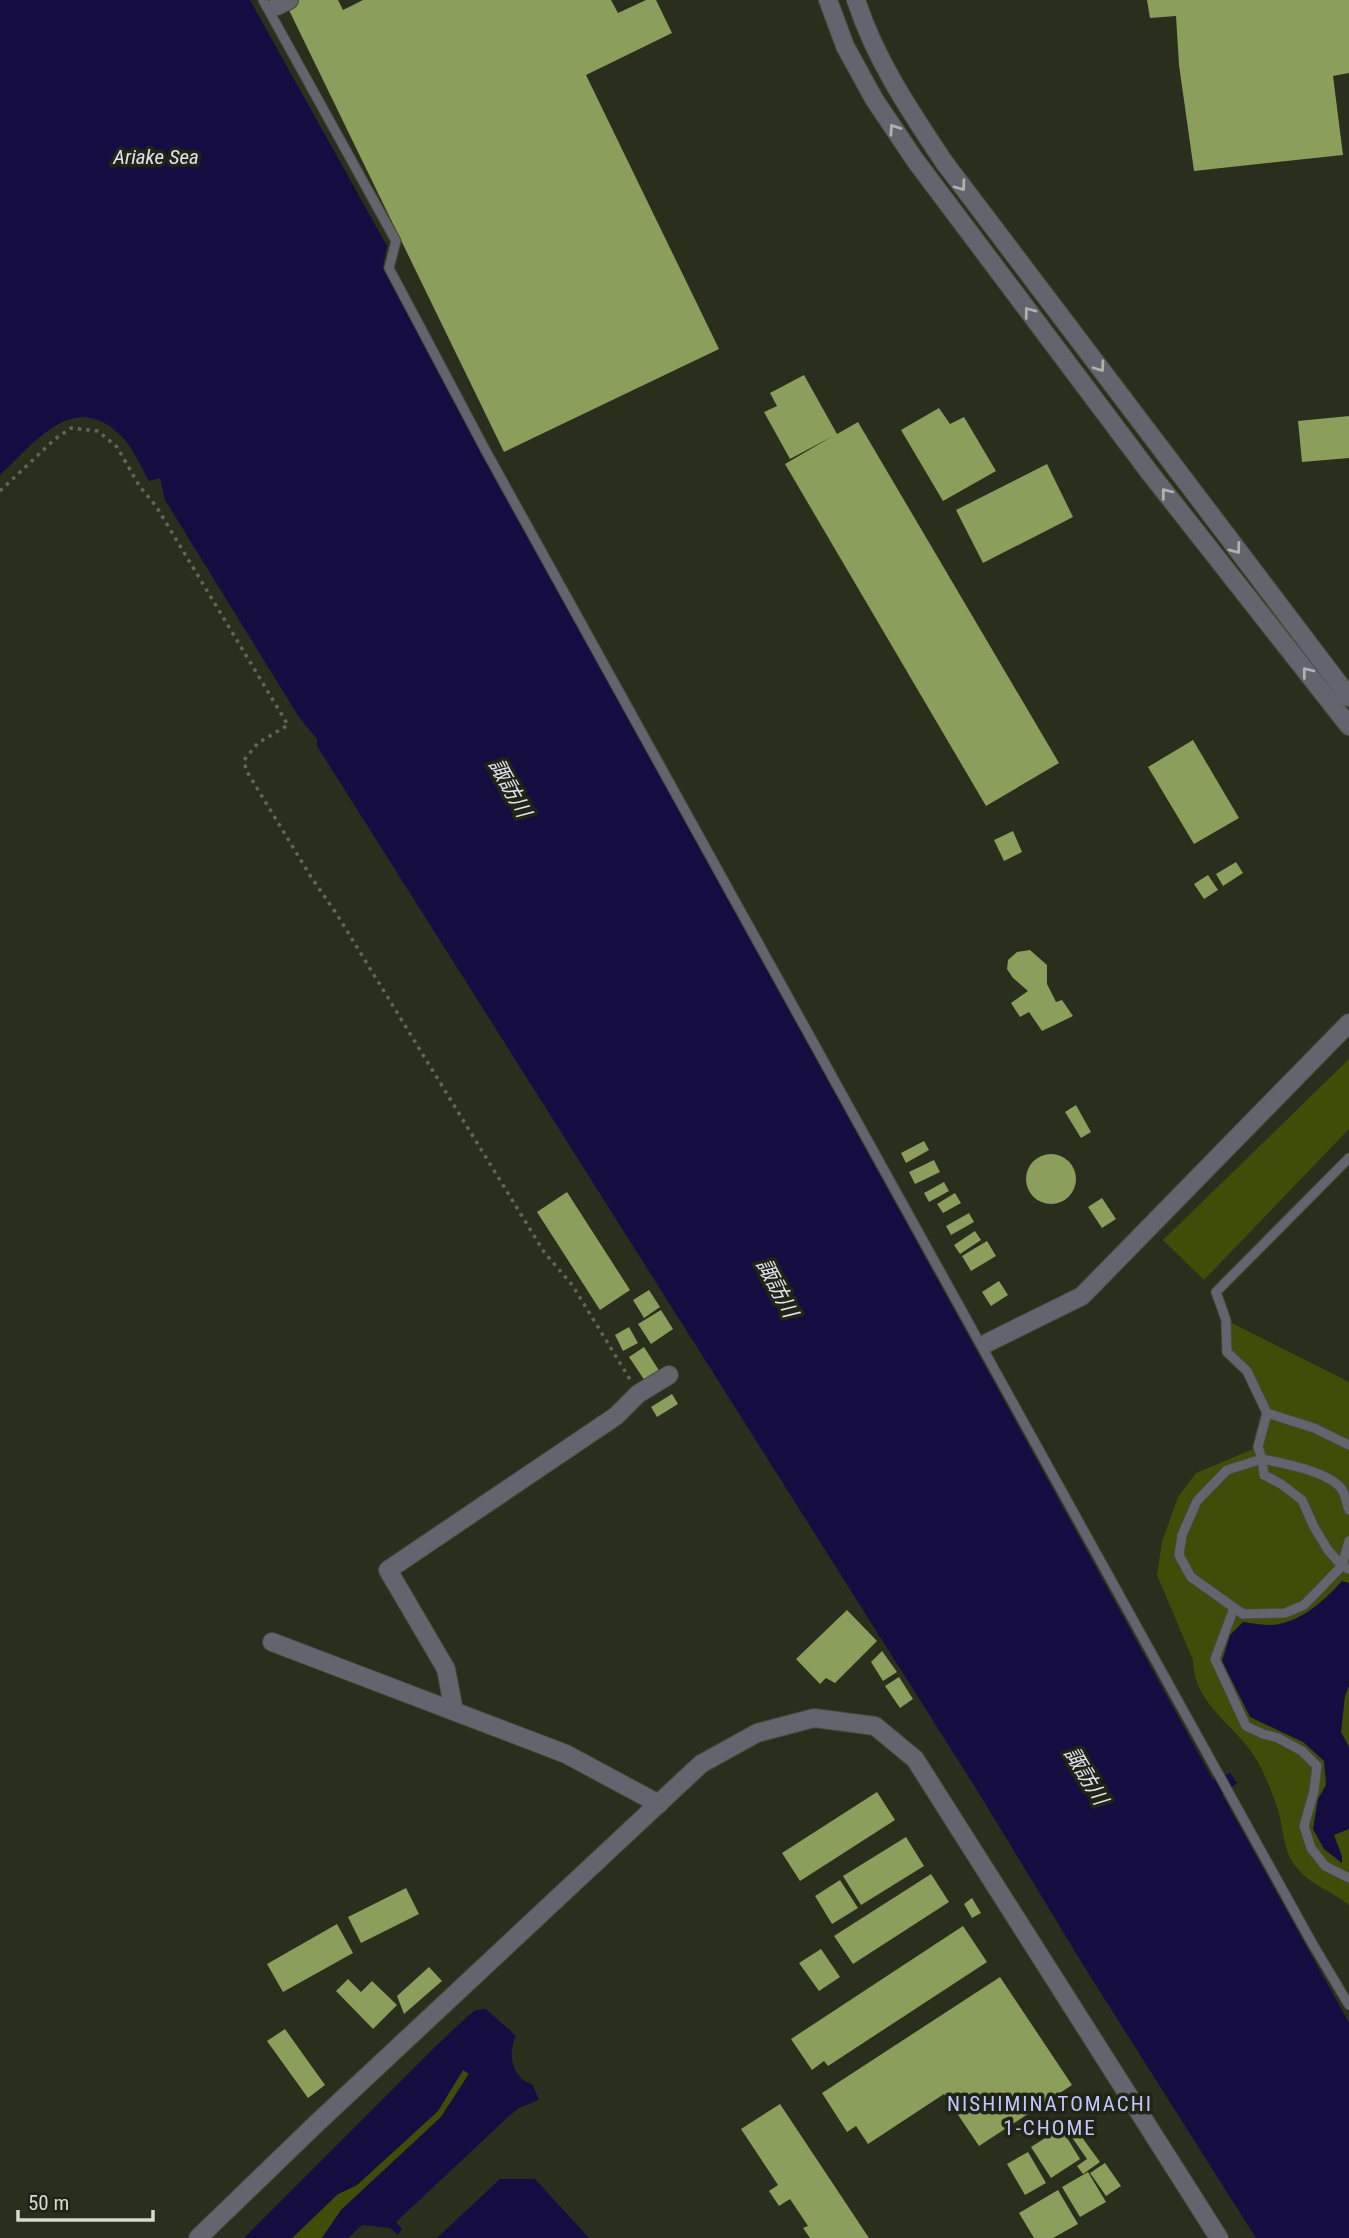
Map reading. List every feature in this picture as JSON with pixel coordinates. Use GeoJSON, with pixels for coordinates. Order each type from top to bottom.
{"type":"FeatureCollection","features":[{"type":"Feature","properties":{"kind":"street"},"geometry":{"type":"LineString","coordinates":[[828,0],[845,46],[874,99],[915,160],[1207,546],[1349,726]]}},
{"type":"Feature","properties":{"kind":"street"},"geometry":{"type":"LineString","coordinates":[[856,0],[861,17],[897,91],[944,162],[1349,697]]}},
{"type":"Feature","properties":{"kind":"street"},"geometry":{"type":"LineString","coordinates":[[987,1343],[1082,1296],[1349,1023]]}},
{"type":"Feature","properties":{"kind":"street"},"geometry":{"type":"LineString","coordinates":[[454,1711],[446,1669],[388,1570],[616,1416],[638,1394],[669,1375]]}},
{"type":"Feature","properties":{"kind":"street"},"geometry":{"type":"LineString","coordinates":[[272,1642],[566,1754],[659,1804]]}},
{"type":"Feature","properties":{"kind":"street"},"geometry":{"type":"LineString","coordinates":[[198,2238],[701,1764],[757,1733],[814,1718],[875,1726],[915,1759],[1219,2238]]}},
{"type":"Feature","properties":{"kind":"lane"},"geometry":{"type":"LineString","coordinates":[[276,2],[396,242],[389,268],[481,440],[1305,1930],[1349,2005]]}},
{"type":"Feature","properties":{"kind":"lane"},"geometry":{"type":"LineString","coordinates":[[1346,1567],[1328,1550],[1301,1500],[1265,1475],[1258,1447],[1267,1413],[1247,1371],[1227,1352],[1226,1320],[1216,1293],[1349,1158]]}},
{"type":"Feature","properties":{"kind":"lane"},"geometry":{"type":"LineString","coordinates":[[1267,1413],[1314,1428],[1349,1445]]}},
{"type":"Feature","properties":{"kind":"lane"},"geometry":{"type":"LineString","coordinates":[[1348,1504],[1341,1489],[1301,1467],[1262,1460],[1227,1470],[1197,1500],[1181,1535],[1179,1555],[1191,1577],[1243,1614],[1285,1613],[1304,1605],[1346,1567],[1349,1541]]}},
{"type":"Feature","properties":{"kind":"lane"},"geometry":{"type":"LineString","coordinates":[[1234,1608],[1214,1659],[1245,1726],[1278,1738],[1302,1751],[1317,1766],[1314,1791],[1304,1826],[1311,1848],[1325,1866],[1349,1878]]}},
{"type":"Feature","properties":{"kind":"path"},"geometry":{"type":"LineString","coordinates":[[0,491],[55,439],[71,428],[99,431],[117,447],[140,487],[156,506],[288,725],[258,743],[244,760],[246,770],[544,1252],[573,1286],[638,1394]]}},
{"type":"Feature","properties":{"kind":"green space"},"geometry":{"type":"Polygon","coordinates":[[[1349,1059],[1349,1129],[1204,1280],[1163,1240],[1349,1059]]]}},
{"type":"Feature","properties":{"kind":"green space"},"geometry":{"type":"Polygon","coordinates":[[[1226,1320],[1349,1382],[1349,1905],[1301,1873],[1291,1860],[1277,1807],[1264,1775],[1255,1757],[1207,1701],[1200,1689],[1193,1660],[1157,1575],[1162,1542],[1178,1497],[1196,1473],[1258,1447],[1267,1413],[1247,1371],[1227,1352],[1226,1320]]]}},
{"type":"Feature","properties":{"kind":"green space"},"geometry":{"type":"Polygon","coordinates":[[[463,2070],[469,2073],[441,2117],[341,2210],[322,2238],[292,2238],[338,2194],[357,2185],[438,2111],[463,2070]]]}},
{"type":"Feature","properties":{"kind":"water"},"geometry":{"type":"Polygon","coordinates":[[[0,0],[250,0],[387,246],[383,266],[446,387],[1213,1780],[1230,1773],[1237,1783],[1222,1794],[1349,2023],[1349,2238],[1256,2238],[1085,1968],[980,1795],[317,746],[317,739],[299,717],[165,500],[160,478],[149,481],[124,439],[106,424],[89,418],[73,418],[57,425],[27,448],[0,475],[0,0]]]}},
{"type":"Feature","properties":{"kind":"water"},"geometry":{"type":"Polygon","coordinates":[[[1342,1581],[1349,1583],[1349,1686],[1345,1696],[1341,1732],[1349,1747],[1349,1829],[1334,1835],[1342,1863],[1324,1849],[1313,1829],[1318,1799],[1326,1785],[1324,1761],[1303,1742],[1250,1717],[1222,1661],[1230,1635],[1243,1622],[1272,1625],[1292,1620],[1320,1603],[1342,1581]]]}},
{"type":"Feature","properties":{"kind":"water"},"geometry":{"type":"Polygon","coordinates":[[[486,2009],[516,2036],[512,2050],[513,2064],[520,2077],[532,2084],[539,2100],[519,2108],[509,2116],[396,2222],[402,2229],[398,2235],[390,2228],[362,2225],[348,2238],[322,2238],[341,2210],[441,2117],[469,2074],[463,2070],[438,2111],[357,2185],[338,2194],[292,2238],[244,2238],[435,2047],[469,2015],[476,2010],[486,2009]]]}},
{"type":"Feature","properties":{"kind":"water"},"geometry":{"type":"Polygon","coordinates":[[[500,2179],[535,2179],[589,2238],[437,2238],[500,2179]]]}},
{"type":"Feature","properties":{"kind":"building"},"geometry":{"type":"Polygon","coordinates":[[[299,0],[338,0],[343,10],[363,0],[611,0],[618,13],[646,0],[656,0],[672,33],[586,75],[719,349],[504,452],[287,6],[299,0]]]}},
{"type":"Feature","properties":{"kind":"building"},"geometry":{"type":"Polygon","coordinates":[[[1147,0],[1349,0],[1349,73],[1333,76],[1343,155],[1194,171],[1179,65],[1176,16],[1150,18],[1147,0]]]}},
{"type":"Feature","properties":{"kind":"building"},"geometry":{"type":"Polygon","coordinates":[[[804,375],[837,434],[858,422],[1059,763],[986,806],[785,464],[833,436],[790,459],[764,412],[777,406],[770,393],[804,375]]]}},
{"type":"Feature","properties":{"kind":"building"},"geometry":{"type":"Polygon","coordinates":[[[939,408],[950,424],[964,417],[996,471],[943,501],[901,430],[939,408]]]}},
{"type":"Feature","properties":{"kind":"building"},"geometry":{"type":"Polygon","coordinates":[[[1349,416],[1349,458],[1302,462],[1298,421],[1349,416]]]}},
{"type":"Feature","properties":{"kind":"building"},"geometry":{"type":"Polygon","coordinates":[[[1047,464],[1073,517],[983,563],[956,510],[1047,464]]]}},
{"type":"Feature","properties":{"kind":"building"},"geometry":{"type":"Polygon","coordinates":[[[1193,740],[1239,818],[1194,844],[1148,767],[1193,740]]]}},
{"type":"Feature","properties":{"kind":"building"},"geometry":{"type":"Polygon","coordinates":[[[1013,831],[1022,852],[1004,861],[994,840],[1013,831]]]}},
{"type":"Feature","properties":{"kind":"building"},"geometry":{"type":"Polygon","coordinates":[[[1236,862],[1243,873],[1223,886],[1216,874],[1236,862]]]}},
{"type":"Feature","properties":{"kind":"building"},"geometry":{"type":"Polygon","coordinates":[[[1208,875],[1218,890],[1204,899],[1194,884],[1208,875]]]}},
{"type":"Feature","properties":{"kind":"building"},"geometry":{"type":"Polygon","coordinates":[[[1030,950],[1047,965],[1047,984],[1056,1002],[1062,1000],[1073,1016],[1042,1031],[1029,1012],[1020,1017],[1011,1003],[1028,991],[1007,969],[1008,960],[1017,952],[1030,950]]]}},
{"type":"Feature","properties":{"kind":"building"},"geometry":{"type":"Polygon","coordinates":[[[1076,1105],[1091,1132],[1081,1138],[1065,1112],[1076,1105]]]}},
{"type":"Feature","properties":{"kind":"building"},"geometry":{"type":"Polygon","coordinates":[[[924,1141],[929,1150],[906,1163],[901,1153],[924,1141]]]}},
{"type":"Feature","properties":{"kind":"building"},"geometry":{"type":"Polygon","coordinates":[[[1051,1154],[1068,1162],[1076,1179],[1068,1196],[1051,1204],[1034,1196],[1026,1179],[1034,1162],[1051,1154]]]}},
{"type":"Feature","properties":{"kind":"building"},"geometry":{"type":"Polygon","coordinates":[[[934,1160],[940,1172],[915,1184],[909,1172],[934,1160]]]}},
{"type":"Feature","properties":{"kind":"building"},"geometry":{"type":"Polygon","coordinates":[[[944,1182],[949,1191],[929,1202],[924,1193],[944,1182]]]}},
{"type":"Feature","properties":{"kind":"building"},"geometry":{"type":"Polygon","coordinates":[[[567,1192],[630,1290],[600,1310],[537,1212],[567,1192]]]}},
{"type":"Feature","properties":{"kind":"building"},"geometry":{"type":"Polygon","coordinates":[[[955,1193],[961,1203],[943,1213],[937,1204],[955,1193]]]}},
{"type":"Feature","properties":{"kind":"building"},"geometry":{"type":"Polygon","coordinates":[[[1102,1198],[1116,1219],[1102,1228],[1088,1207],[1102,1198]]]}},
{"type":"Feature","properties":{"kind":"building"},"geometry":{"type":"Polygon","coordinates":[[[969,1213],[974,1222],[951,1235],[946,1226],[969,1213]]]}},
{"type":"Feature","properties":{"kind":"building"},"geometry":{"type":"Polygon","coordinates":[[[975,1231],[981,1240],[960,1254],[954,1245],[975,1231]]]}},
{"type":"Feature","properties":{"kind":"building"},"geometry":{"type":"Polygon","coordinates":[[[987,1241],[996,1256],[971,1271],[962,1256],[987,1241]]]}},
{"type":"Feature","properties":{"kind":"building"},"geometry":{"type":"Polygon","coordinates":[[[999,1281],[1008,1295],[991,1306],[982,1292],[999,1281]]]}},
{"type":"Feature","properties":{"kind":"building"},"geometry":{"type":"Polygon","coordinates":[[[649,1290],[660,1307],[644,1318],[633,1300],[649,1290]]]}},
{"type":"Feature","properties":{"kind":"building"},"geometry":{"type":"Polygon","coordinates":[[[661,1310],[673,1329],[651,1344],[638,1324],[661,1310]]]}},
{"type":"Feature","properties":{"kind":"building"},"geometry":{"type":"Polygon","coordinates":[[[629,1327],[638,1343],[623,1351],[615,1335],[629,1327]]]}},
{"type":"Feature","properties":{"kind":"building"},"geometry":{"type":"Polygon","coordinates":[[[644,1347],[660,1372],[645,1381],[629,1357],[644,1347]]]}},
{"type":"Feature","properties":{"kind":"building"},"geometry":{"type":"Polygon","coordinates":[[[672,1394],[678,1404],[657,1417],[651,1407],[672,1394]]]}},
{"type":"Feature","properties":{"kind":"building"},"geometry":{"type":"Polygon","coordinates":[[[847,1610],[877,1641],[835,1683],[826,1678],[820,1684],[796,1659],[847,1610]]]}},
{"type":"Feature","properties":{"kind":"building"},"geometry":{"type":"Polygon","coordinates":[[[882,1651],[897,1672],[883,1681],[871,1662],[882,1651]]]}},
{"type":"Feature","properties":{"kind":"building"},"geometry":{"type":"Polygon","coordinates":[[[899,1677],[913,1699],[900,1708],[885,1686],[899,1677]]]}},
{"type":"Feature","properties":{"kind":"building"},"geometry":{"type":"Polygon","coordinates":[[[877,1792],[895,1820],[800,1881],[782,1853],[877,1792]]]}},
{"type":"Feature","properties":{"kind":"building"},"geometry":{"type":"Polygon","coordinates":[[[906,1837],[924,1866],[861,1905],[843,1876],[906,1837]]]}},
{"type":"Feature","properties":{"kind":"building"},"geometry":{"type":"Polygon","coordinates":[[[931,1874],[949,1902],[853,1964],[834,1936],[931,1874]]]}},
{"type":"Feature","properties":{"kind":"building"},"geometry":{"type":"Polygon","coordinates":[[[840,1880],[858,1908],[832,1924],[815,1896],[840,1880]]]}},
{"type":"Feature","properties":{"kind":"building"},"geometry":{"type":"Polygon","coordinates":[[[406,1888],[419,1914],[361,1943],[348,1917],[406,1888]]]}},
{"type":"Feature","properties":{"kind":"building"},"geometry":{"type":"Polygon","coordinates":[[[972,1898],[981,1913],[972,1918],[964,1904],[972,1898]]]}},
{"type":"Feature","properties":{"kind":"building"},"geometry":{"type":"Polygon","coordinates":[[[337,1924],[353,1953],[283,1992],[267,1964],[337,1924]]]}},
{"type":"Feature","properties":{"kind":"building"},"geometry":{"type":"Polygon","coordinates":[[[963,1926],[987,1962],[828,2066],[824,2061],[812,2070],[791,2039],[963,1926]]]}},
{"type":"Feature","properties":{"kind":"building"},"geometry":{"type":"Polygon","coordinates":[[[821,1949],[840,1977],[819,1991],[799,1963],[821,1949]]]}},
{"type":"Feature","properties":{"kind":"building"},"geometry":{"type":"Polygon","coordinates":[[[429,1967],[442,1981],[404,2014],[397,1996],[429,1967]]]}},
{"type":"Feature","properties":{"kind":"building"},"geometry":{"type":"Polygon","coordinates":[[[1000,1977],[1072,2085],[979,2146],[944,2094],[868,2144],[856,2126],[847,2132],[822,2093],[1000,1977]]]}},
{"type":"Feature","properties":{"kind":"building"},"geometry":{"type":"Polygon","coordinates":[[[348,1979],[361,1992],[372,1981],[397,2005],[373,2029],[336,1991],[348,1979]]]}},
{"type":"Feature","properties":{"kind":"building"},"geometry":{"type":"Polygon","coordinates":[[[285,2029],[325,2085],[308,2098],[267,2041],[285,2029]]]}},
{"type":"Feature","properties":{"kind":"building"},"geometry":{"type":"Polygon","coordinates":[[[780,2104],[869,2238],[810,2238],[803,2228],[808,2226],[790,2199],[779,2206],[769,2191],[778,2185],[741,2129],[780,2104]]]}},
{"type":"Feature","properties":{"kind":"building"},"geometry":{"type":"Polygon","coordinates":[[[1070,2121],[1100,2162],[1083,2174],[1077,2166],[1087,2159],[1064,2126],[1070,2121]]]}},
{"type":"Feature","properties":{"kind":"building"},"geometry":{"type":"Polygon","coordinates":[[[1061,2128],[1080,2159],[1051,2178],[1031,2147],[1061,2128]]]}},
{"type":"Feature","properties":{"kind":"building"},"geometry":{"type":"Polygon","coordinates":[[[1028,2152],[1046,2183],[1025,2195],[1007,2164],[1028,2152]]]}},
{"type":"Feature","properties":{"kind":"building"},"geometry":{"type":"Polygon","coordinates":[[[1105,2163],[1121,2186],[1106,2196],[1090,2173],[1105,2163]]]}},
{"type":"Feature","properties":{"kind":"building"},"geometry":{"type":"Polygon","coordinates":[[[1088,2172],[1106,2202],[1080,2217],[1062,2187],[1088,2172]]]}},
{"type":"Feature","properties":{"kind":"building"},"geometry":{"type":"Polygon","coordinates":[[[1058,2190],[1078,2224],[1053,2238],[1034,2238],[1019,2213],[1058,2190]]]}},
{"type":"Feature","properties":{"kind":"district","name":"NISHIMINATOMACHI 1-CHOME"},"geometry":{"type":"Point","coordinates":[1050,2116]}},
{"type":"Feature","properties":{"kind":"water label","name":"Ariake Sea"},"geometry":{"type":"Point","coordinates":[156,157]}},
{"type":"Feature","properties":{"kind":"water label","name":"諏訪川"},"geometry":{"type":"Point","coordinates":[510,788]}},
{"type":"Feature","properties":{"kind":"water label","name":"諏訪川"},"geometry":{"type":"Point","coordinates":[777,1288]}},
{"type":"Feature","properties":{"kind":"water label","name":"諏訪川"},"geometry":{"type":"Point","coordinates":[1086,1776]}}]}
